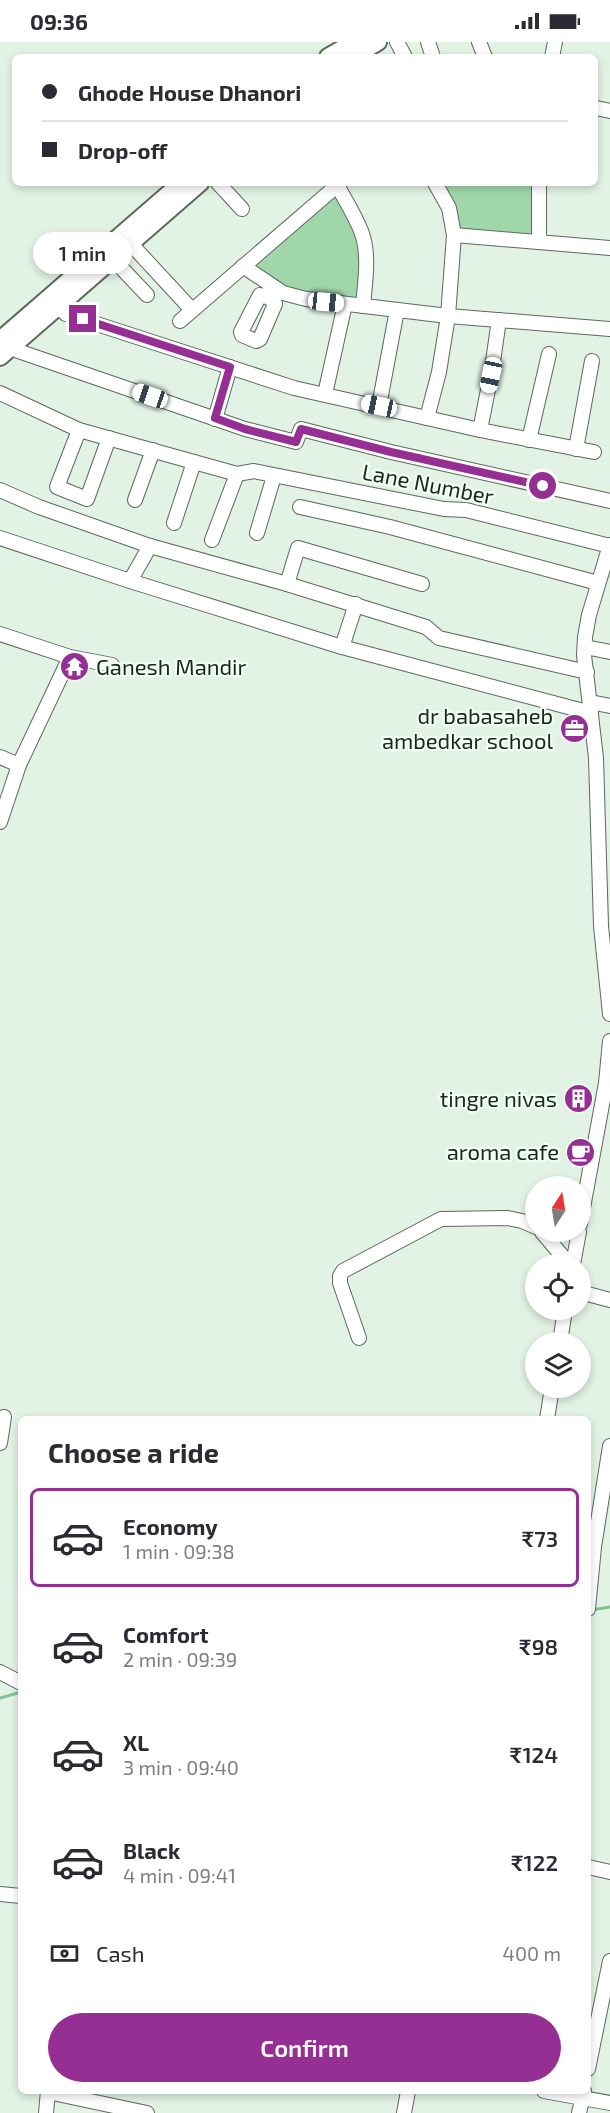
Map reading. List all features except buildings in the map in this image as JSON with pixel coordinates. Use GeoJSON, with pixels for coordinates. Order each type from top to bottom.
{"type":"FeatureCollection","features":[{"type":"Feature","properties":{"kind":"main road"},"geometry":{"type":"LineString","coordinates":[[354,51],[378,42]]}},
{"type":"Feature","properties":{"kind":"main road"},"geometry":{"type":"LineString","coordinates":[[4,345],[140,226],[178,186]]}},
{"type":"Feature","properties":{"kind":"main road"},"geometry":{"type":"LineString","coordinates":[[54,302],[113,259],[130,243],[140,226],[196,186]]}},
{"type":"Feature","properties":{"kind":"street"},"geometry":{"type":"LineString","coordinates":[[221,186],[242,209]]}},
{"type":"Feature","properties":{"kind":"street"},"geometry":{"type":"LineString","coordinates":[[180,321],[337,186]]}},
{"type":"Feature","properties":{"kind":"street"},"geometry":{"type":"LineString","coordinates":[[340,186],[364,241],[363,306]]}},
{"type":"Feature","properties":{"kind":"street"},"geometry":{"type":"LineString","coordinates":[[428,418],[439,372],[448,316],[454,235],[449,208],[437,186]]}},
{"type":"Feature","properties":{"kind":"street"},"geometry":{"type":"LineString","coordinates":[[539,186],[539,242]]}},
{"type":"Feature","properties":{"kind":"street"},"geometry":{"type":"LineString","coordinates":[[454,235],[610,248]]}},
{"type":"Feature","properties":{"kind":"street"},"geometry":{"type":"LineString","coordinates":[[130,243],[192,310]]}},
{"type":"Feature","properties":{"kind":"street"},"geometry":{"type":"LineString","coordinates":[[113,259],[147,295]]}},
{"type":"Feature","properties":{"kind":"street"},"geometry":{"type":"LineString","coordinates":[[243,266],[270,292],[306,299],[448,316],[610,329]]}},
{"type":"Feature","properties":{"kind":"street"},"geometry":{"type":"LineString","coordinates":[[54,302],[66,314],[294,388],[480,430],[594,452]]}},
{"type":"Feature","properties":{"kind":"street"},"geometry":{"type":"LineString","coordinates":[[325,394],[345,304]]}},
{"type":"Feature","properties":{"kind":"street"},"geometry":{"type":"LineString","coordinates":[[379,406],[398,310]]}},
{"type":"Feature","properties":{"kind":"street"},"geometry":{"type":"LineString","coordinates":[[480,430],[499,320]]}},
{"type":"Feature","properties":{"kind":"street"},"geometry":{"type":"LineString","coordinates":[[4,345],[245,429],[296,442],[301,429],[391,452],[610,501]]}},
{"type":"Feature","properties":{"kind":"street"},"geometry":{"type":"LineString","coordinates":[[529,440],[549,354]]}},
{"type":"Feature","properties":{"kind":"street"},"geometry":{"type":"LineString","coordinates":[[576,449],[592,361]]}},
{"type":"Feature","properties":{"kind":"street"},"geometry":{"type":"LineString","coordinates":[[215,418],[230,367]]}},
{"type":"Feature","properties":{"kind":"street","name":"Lane Number"},"geometry":{"type":"LineString","coordinates":[[0,393],[79,430],[237,474],[254,471],[444,509],[466,510],[610,545]]}},
{"type":"Feature","properties":{"kind":"street"},"geometry":{"type":"LineString","coordinates":[[79,430],[57,487],[87,499],[109,438]]}},
{"type":"Feature","properties":{"kind":"street"},"geometry":{"type":"LineString","coordinates":[[135,500],[153,450]]}},
{"type":"Feature","properties":{"kind":"street"},"geometry":{"type":"LineString","coordinates":[[174,523],[194,462]]}},
{"type":"Feature","properties":{"kind":"street"},"geometry":{"type":"LineString","coordinates":[[212,540],[237,474]]}},
{"type":"Feature","properties":{"kind":"street"},"geometry":{"type":"LineString","coordinates":[[257,533],[274,476]]}},
{"type":"Feature","properties":{"kind":"street"},"geometry":{"type":"LineString","coordinates":[[0,490],[39,507],[150,546],[356,604],[426,627],[439,638],[587,672]]}},
{"type":"Feature","properties":{"kind":"street"},"geometry":{"type":"LineString","coordinates":[[300,507],[390,527],[598,583]]}},
{"type":"Feature","properties":{"kind":"street"},"geometry":{"type":"LineString","coordinates":[[0,538],[342,647],[590,707],[610,706]]}},
{"type":"Feature","properties":{"kind":"street"},"geometry":{"type":"LineString","coordinates":[[610,545],[589,615],[585,647],[598,785],[605,896],[600,926],[610,1014]]}},
{"type":"Feature","properties":{"kind":"street"},"geometry":{"type":"LineString","coordinates":[[130,581],[150,546]]}},
{"type":"Feature","properties":{"kind":"street"},"geometry":{"type":"LineString","coordinates":[[287,584],[298,548],[422,584]]}},
{"type":"Feature","properties":{"kind":"street"},"geometry":{"type":"LineString","coordinates":[[342,647],[356,604]]}},
{"type":"Feature","properties":{"kind":"street"},"geometry":{"type":"LineString","coordinates":[[0,634],[70,657],[112,665]]}},
{"type":"Feature","properties":{"kind":"street"},"geometry":{"type":"LineString","coordinates":[[585,647],[610,652]]}},
{"type":"Feature","properties":{"kind":"street"},"geometry":{"type":"LineString","coordinates":[[0,822],[19,765],[70,657]]}},
{"type":"Feature","properties":{"kind":"street"},"geometry":{"type":"LineString","coordinates":[[0,757],[19,765]]}},
{"type":"Feature","properties":{"kind":"street"},"geometry":{"type":"LineString","coordinates":[[589,1176],[606,1083],[610,1041]]}},
{"type":"Feature","properties":{"kind":"street"},"geometry":{"type":"LineString","coordinates":[[359,1338],[340,1283],[343,1271],[441,1219],[508,1218],[525,1222]]}},
{"type":"Feature","properties":{"kind":"street"},"geometry":{"type":"LineString","coordinates":[[551,1242],[562,1254]]}},
{"type":"Feature","properties":{"kind":"street"},"geometry":{"type":"LineString","coordinates":[[591,1295],[610,1300]]}},
{"type":"Feature","properties":{"kind":"street"},"geometry":{"type":"LineString","coordinates":[[547,1416],[550,1398]]}},
{"type":"Feature","properties":{"kind":"street"},"geometry":{"type":"LineString","coordinates":[[0,1443],[4,1417]]}},
{"type":"Feature","properties":{"kind":"street"},"geometry":{"type":"LineString","coordinates":[[591,1578],[594,1547],[603,1530],[599,1513],[610,1446]]}},
{"type":"Feature","properties":{"kind":"street"},"geometry":{"type":"LineString","coordinates":[[0,1672],[18,1679]]}},
{"type":"Feature","properties":{"kind":"street"},"geometry":{"type":"LineString","coordinates":[[591,1869],[610,1872]]}},
{"type":"Feature","properties":{"kind":"street"},"geometry":{"type":"LineString","coordinates":[[0,1894],[18,1896]]}},
{"type":"Feature","properties":{"kind":"street"},"geometry":{"type":"LineString","coordinates":[[591,2059],[605,2010],[610,1961]]}},
{"type":"Feature","properties":{"kind":"street"},"geometry":{"type":"LineString","coordinates":[[46,2113],[48,2094]]}},
{"type":"Feature","properties":{"kind":"street"},"geometry":{"type":"LineString","coordinates":[[57,2094],[147,2113]]}},
{"type":"Feature","properties":{"kind":"street"},"geometry":{"type":"LineString","coordinates":[[404,2113],[407,2094]]}},
{"type":"Feature","properties":{"kind":"street"},"geometry":{"type":"LineString","coordinates":[[579,2113],[583,2094],[610,2103]]}},
{"type":"Feature","properties":{"kind":"green space"},"geometry":{"type":"Polygon","coordinates":[[[439,186],[536,186],[535,238],[459,231],[439,186]]]}},
{"type":"Feature","properties":{"kind":"green space"},"geometry":{"type":"Polygon","coordinates":[[[335,191],[360,239],[360,301],[284,290],[249,266],[335,191]]]}},
{"type":"Feature","properties":{"kind":"waterway"},"geometry":{"type":"LineString","coordinates":[[591,1610],[610,1607]]}},
{"type":"Feature","properties":{"kind":"waterway"},"geometry":{"type":"LineString","coordinates":[[0,1698],[18,1693]]}},
{"type":"Feature","properties":{"kind":"place","name":"Ganesh Mandir"},"geometry":{"type":"Point","coordinates":[75,667]}},
{"type":"Feature","properties":{"kind":"place","name":"dr babasaheb ambedkar school"},"geometry":{"type":"Point","coordinates":[574,729]}},
{"type":"Feature","properties":{"kind":"place","name":"tingre nivas"},"geometry":{"type":"Point","coordinates":[578,1099]}},
{"type":"Feature","properties":{"kind":"place","name":"aroma cafe"},"geometry":{"type":"Point","coordinates":[580,1152]}},
{"type":"Feature","properties":{"kind":"route"},"geometry":{"type":"LineString","coordinates":[[83,319],[230,367],[215,418],[245,429],[296,442],[301,429],[543,486]]}}]}
